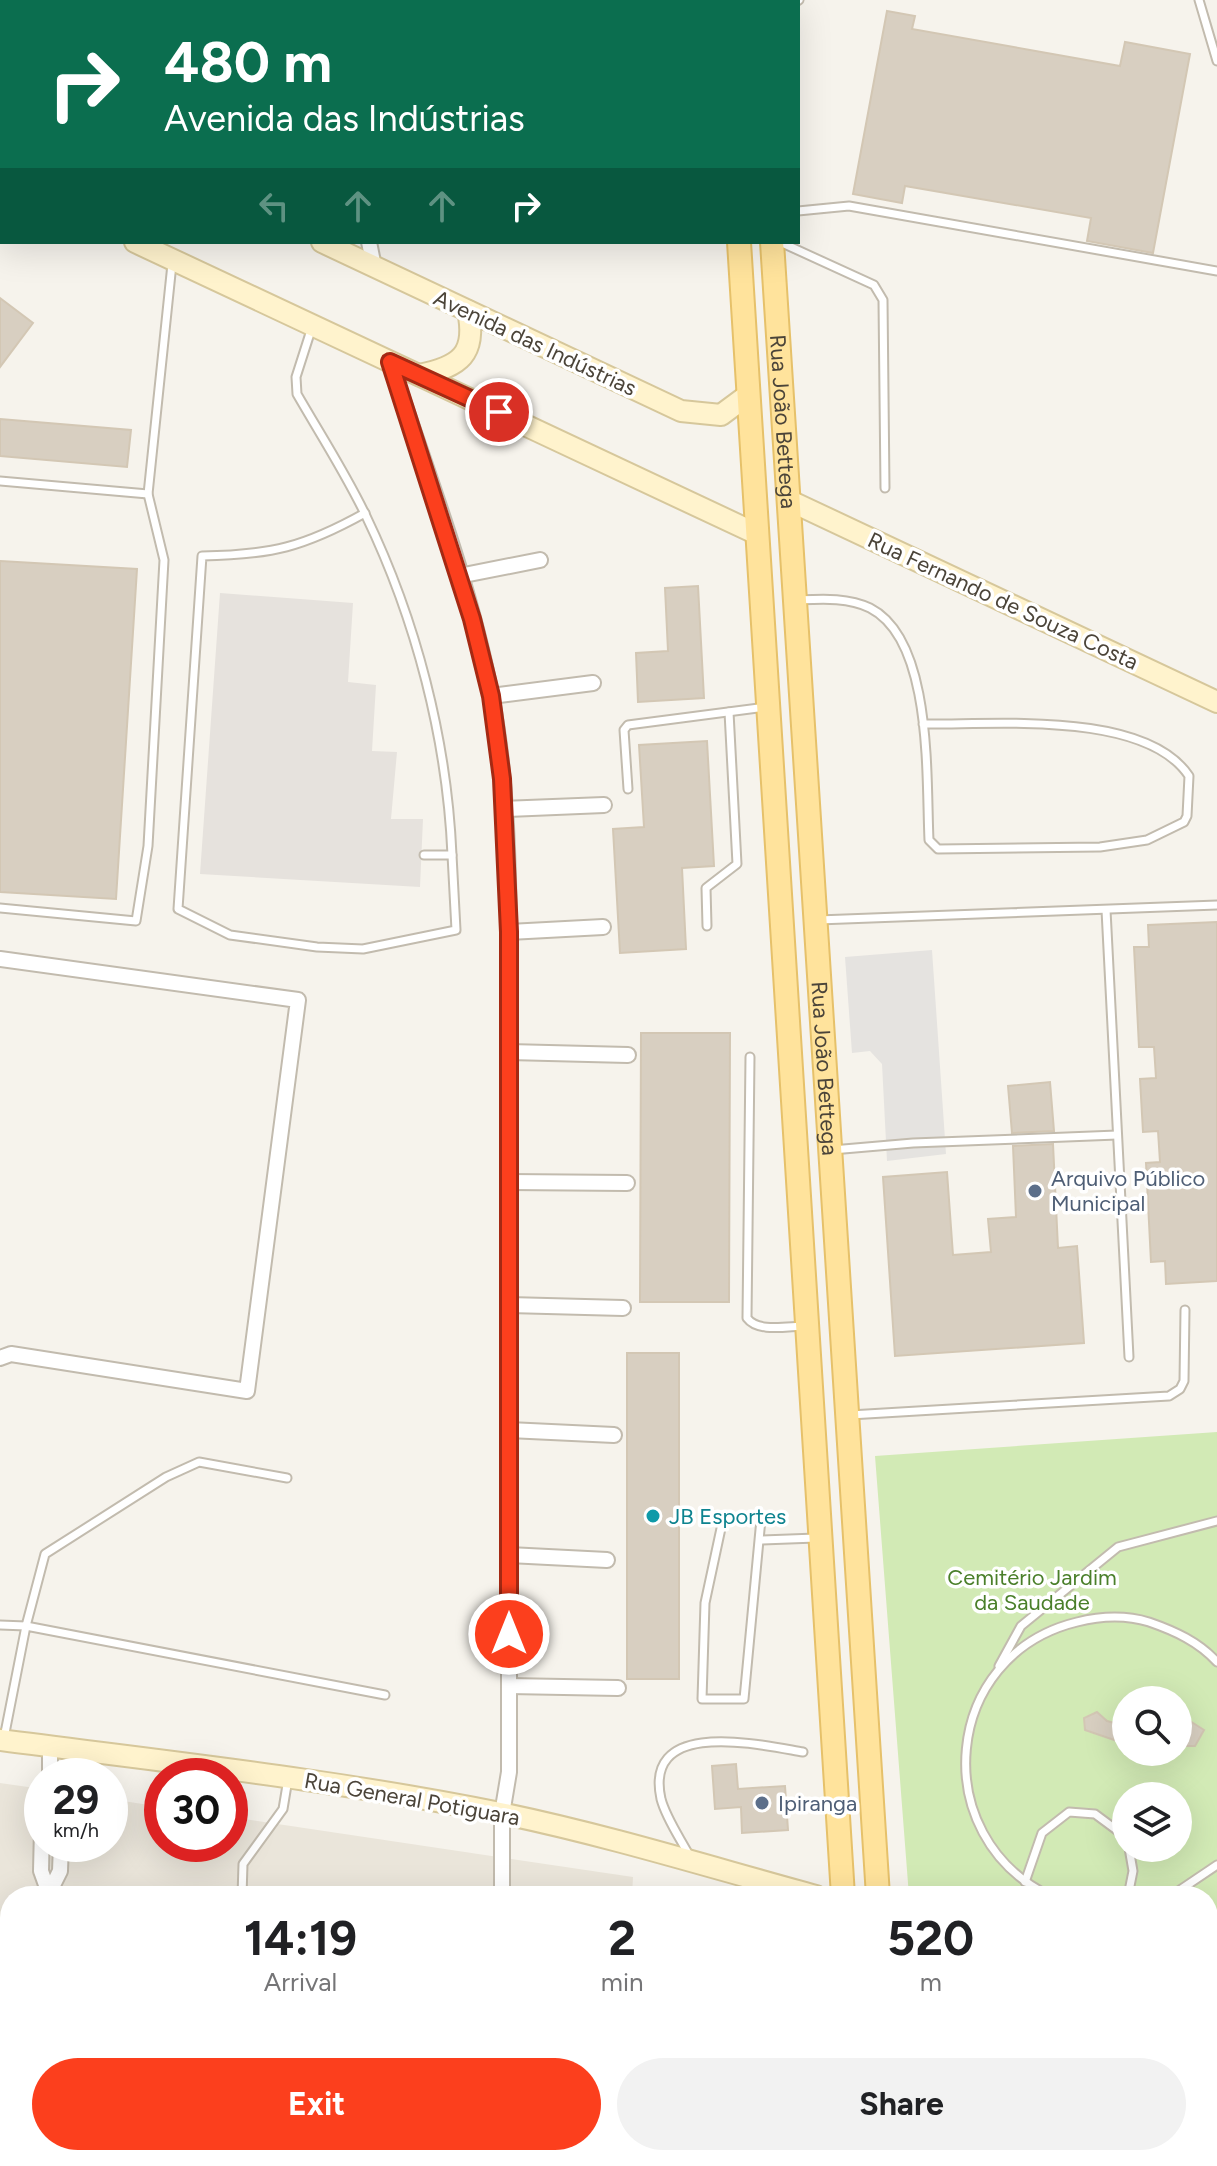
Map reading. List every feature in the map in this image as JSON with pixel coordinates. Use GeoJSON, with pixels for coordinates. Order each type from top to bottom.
{"type":"FeatureCollection","features":[{"type":"Feature","properties":{"kind":"main road"},"geometry":{"type":"LineString","coordinates":[[139,244],[757,534]]}},
{"type":"Feature","properties":{"kind":"main road","name":"Avenida das Indústrias"},"geometry":{"type":"LineString","coordinates":[[326,244],[681,411],[721,415],[729,413],[748,395]]}},
{"type":"Feature","properties":{"kind":"main road","name":"Rua João Bettega"},"geometry":{"type":"LineString","coordinates":[[739,244],[842,1886]]}},
{"type":"Feature","properties":{"kind":"main road","name":"Rua João Bettega"},"geometry":{"type":"LineString","coordinates":[[772,244],[877,1886]]}},
{"type":"Feature","properties":{"kind":"main road"},"geometry":{"type":"LineString","coordinates":[[419,375],[443,370],[466,352],[471,341],[468,311]]}},
{"type":"Feature","properties":{"kind":"main road","name":"Rua Fernando de Souza Costa"},"geometry":{"type":"LineString","coordinates":[[788,500],[1217,702]]}},
{"type":"Feature","properties":{"kind":"main road"},"geometry":{"type":"LineString","coordinates":[[761,601],[795,600]]}},
{"type":"Feature","properties":{"kind":"main road"},"geometry":{"type":"LineString","coordinates":[[800,1201],[834,1198]]}},
{"type":"Feature","properties":{"kind":"main road"},"geometry":{"type":"LineString","coordinates":[[803,1240],[836,1237]]}},
{"type":"Feature","properties":{"kind":"main road","name":"Rua General Potiguara"},"geometry":{"type":"LineString","coordinates":[[2,1740],[288,1777],[502,1814],[780,1886]]}},
{"type":"Feature","properties":{"kind":"street"},"geometry":{"type":"LineString","coordinates":[[369,244],[374,267]]}},
{"type":"Feature","properties":{"kind":"street"},"geometry":{"type":"LineString","coordinates":[[390,362],[459,576],[491,696],[505,809],[509,932],[509,1772],[502,1814],[502,1886]]}},
{"type":"Feature","properties":{"kind":"street"},"geometry":{"type":"LineString","coordinates":[[459,576],[540,560]]}},
{"type":"Feature","properties":{"kind":"street"},"geometry":{"type":"LineString","coordinates":[[491,696],[593,683]]}},
{"type":"Feature","properties":{"kind":"street"},"geometry":{"type":"LineString","coordinates":[[505,809],[604,805]]}},
{"type":"Feature","properties":{"kind":"street"},"geometry":{"type":"LineString","coordinates":[[509,932],[603,927]]}},
{"type":"Feature","properties":{"kind":"street"},"geometry":{"type":"LineString","coordinates":[[0,959],[298,1000],[247,1391],[11,1354],[0,1358]]}},
{"type":"Feature","properties":{"kind":"street"},"geometry":{"type":"LineString","coordinates":[[509,1052],[628,1055]]}},
{"type":"Feature","properties":{"kind":"street"},"geometry":{"type":"LineString","coordinates":[[509,1182],[627,1183]]}},
{"type":"Feature","properties":{"kind":"street"},"geometry":{"type":"LineString","coordinates":[[509,1305],[623,1308]]}},
{"type":"Feature","properties":{"kind":"street"},"geometry":{"type":"LineString","coordinates":[[509,1430],[614,1435]]}},
{"type":"Feature","properties":{"kind":"street"},"geometry":{"type":"LineString","coordinates":[[509,1555],[607,1560]]}},
{"type":"Feature","properties":{"kind":"street"},"geometry":{"type":"LineString","coordinates":[[509,1686],[618,1688]]}},
{"type":"Feature","properties":{"kind":"street"},"geometry":{"type":"LineString","coordinates":[[50,1747],[50,1758]]}},
{"type":"Feature","properties":{"kind":"street"},"geometry":{"type":"LineString","coordinates":[[41,1862],[47,1886]]}},
{"type":"Feature","properties":{"kind":"street"},"geometry":{"type":"LineString","coordinates":[[53,1886],[60,1862]]}},
{"type":"Feature","properties":{"kind":"lane"},"geometry":{"type":"LineString","coordinates":[[1199,0],[1217,61]]}},
{"type":"Feature","properties":{"kind":"lane"},"geometry":{"type":"LineString","coordinates":[[800,211],[849,206],[1217,271]]}},
{"type":"Feature","properties":{"kind":"lane"},"geometry":{"type":"LineString","coordinates":[[784,244],[874,285],[883,300],[885,488]]}},
{"type":"Feature","properties":{"kind":"lane"},"geometry":{"type":"LineString","coordinates":[[0,908],[136,921],[148,846],[164,560],[148,494],[172,260]]}},
{"type":"Feature","properties":{"kind":"lane"},"geometry":{"type":"LineString","coordinates":[[312,325],[296,377],[297,394],[365,513],[394,578],[423,668],[444,776],[456,930],[363,949],[305,946],[241,937],[178,909],[202,556],[257,555],[290,548],[329,534],[365,513]]}},
{"type":"Feature","properties":{"kind":"lane"},"geometry":{"type":"LineString","coordinates":[[0,481],[148,494]]}},
{"type":"Feature","properties":{"kind":"lane"},"geometry":{"type":"LineString","coordinates":[[795,600],[855,602],[872,609],[885,620],[909,654],[923,724],[929,840],[938,849],[1100,847],[1147,840],[1184,822],[1187,816],[1189,776],[1151,746],[1095,727],[923,724]]}},
{"type":"Feature","properties":{"kind":"lane"},"geometry":{"type":"LineString","coordinates":[[628,789],[624,730],[628,725],[768,707]]}},
{"type":"Feature","properties":{"kind":"lane"},"geometry":{"type":"LineString","coordinates":[[707,926],[706,888],[737,864],[729,712]]}},
{"type":"Feature","properties":{"kind":"lane"},"geometry":{"type":"LineString","coordinates":[[424,855],[452,855]]}},
{"type":"Feature","properties":{"kind":"lane"},"geometry":{"type":"LineString","coordinates":[[816,920],[1217,905]]}},
{"type":"Feature","properties":{"kind":"lane"},"geometry":{"type":"LineString","coordinates":[[1106,910],[1129,1357]]}},
{"type":"Feature","properties":{"kind":"lane"},"geometry":{"type":"LineString","coordinates":[[750,1057],[747,1318],[752,1325],[760,1327],[807,1326]]}},
{"type":"Feature","properties":{"kind":"lane"},"geometry":{"type":"LineString","coordinates":[[830,1150],[913,1143],[1117,1135]]}},
{"type":"Feature","properties":{"kind":"lane"},"geometry":{"type":"LineString","coordinates":[[848,1415],[1169,1396],[1180,1389],[1184,1381],[1185,1310]]}},
{"type":"Feature","properties":{"kind":"lane"},"geometry":{"type":"LineString","coordinates":[[2,1740],[45,1554],[166,1477],[199,1462],[287,1478]]}},
{"type":"Feature","properties":{"kind":"lane"},"geometry":{"type":"LineString","coordinates":[[723,1519],[761,1519],[762,1540],[744,1699],[702,1699],[705,1603],[723,1519]]}},
{"type":"Feature","properties":{"kind":"lane"},"geometry":{"type":"LineString","coordinates":[[1032,1886],[999,1860],[978,1826],[966,1788],[965,1748],[975,1709],[1021,1626],[1118,1547],[1217,1521]]}},
{"type":"Feature","properties":{"kind":"lane"},"geometry":{"type":"LineString","coordinates":[[762,1540],[821,1538]]}},
{"type":"Feature","properties":{"kind":"lane"},"geometry":{"type":"LineString","coordinates":[[994,1674],[1023,1646],[1047,1633],[1097,1617],[1137,1619],[1175,1631],[1217,1662]]}},
{"type":"Feature","properties":{"kind":"lane"},"geometry":{"type":"LineString","coordinates":[[0,1625],[26,1626],[385,1695]]}},
{"type":"Feature","properties":{"kind":"lane"},"geometry":{"type":"LineString","coordinates":[[692,1862],[662,1803],[660,1788],[664,1765],[676,1752],[697,1741],[752,1744],[803,1752]]}},
{"type":"Feature","properties":{"kind":"lane"},"geometry":{"type":"LineString","coordinates":[[242,1886],[243,1864],[283,1809],[288,1777]]}},
{"type":"Feature","properties":{"kind":"lane"},"geometry":{"type":"LineString","coordinates":[[1025,1882],[1042,1833],[1069,1812],[1095,1814],[1112,1827]]}},
{"type":"Feature","properties":{"kind":"lane"},"geometry":{"type":"LineString","coordinates":[[1130,1886],[1131,1862]]}},
{"type":"Feature","properties":{"kind":"lane"},"geometry":{"type":"LineString","coordinates":[[1186,1886],[1217,1865]]}},
{"type":"Feature","properties":{"kind":"shaded area"},"geometry":{"type":"Polygon","coordinates":[[[220,593],[353,603],[348,682],[376,685],[372,751],[397,752],[391,819],[423,819],[420,887],[200,874],[220,593]]]}},
{"type":"Feature","properties":{"kind":"shaded area"},"geometry":{"type":"Polygon","coordinates":[[[932,950],[946,1154],[887,1161],[882,1064],[870,1051],[852,1053],[845,957],[932,950]]]}},
{"type":"Feature","properties":{"kind":"shaded area"},"geometry":{"type":"Polygon","coordinates":[[[0,1783],[24,1786],[24,1862],[128,1862],[128,1802],[144,1804],[144,1862],[248,1862],[248,1820],[633,1877],[633,1886],[0,1886],[0,1783]]]}},
{"type":"Feature","properties":{"kind":"green space","name":"Cemitério Jardim da Saudade"},"geometry":{"type":"Polygon","coordinates":[[[1217,1432],[1217,1886],[908,1886],[875,1456],[1217,1432]]]}},
{"type":"Feature","properties":{"kind":"building"},"geometry":{"type":"Polygon","coordinates":[[[887,11],[915,16],[912,29],[1120,66],[1125,42],[1190,54],[1153,253],[1087,241],[1091,218],[905,186],[902,203],[853,194],[887,11]]]}},
{"type":"Feature","properties":{"kind":"building"},"geometry":{"type":"Polygon","coordinates":[[[0,298],[33,323],[0,367],[0,298]]]}},
{"type":"Feature","properties":{"kind":"building"},"geometry":{"type":"Polygon","coordinates":[[[0,419],[131,430],[127,467],[0,456],[0,419]]]}},
{"type":"Feature","properties":{"kind":"building"},"geometry":{"type":"Polygon","coordinates":[[[0,561],[137,569],[116,899],[0,892],[0,561]]]}},
{"type":"Feature","properties":{"kind":"building"},"geometry":{"type":"Polygon","coordinates":[[[698,586],[704,698],[638,702],[636,653],[668,651],[665,588],[698,586]]]}},
{"type":"Feature","properties":{"kind":"building"},"geometry":{"type":"Polygon","coordinates":[[[707,741],[714,866],[682,868],[686,949],[620,953],[613,829],[644,827],[639,745],[707,741]]]}},
{"type":"Feature","properties":{"kind":"building"},"geometry":{"type":"Polygon","coordinates":[[[1217,922],[1217,1281],[1166,1284],[1165,1261],[1151,1262],[1146,1163],[1160,1162],[1158,1131],[1143,1132],[1140,1079],[1156,1078],[1154,1047],[1139,1047],[1134,947],[1149,947],[1148,925],[1217,922]]]}},
{"type":"Feature","properties":{"kind":"building"},"geometry":{"type":"Polygon","coordinates":[[[641,1033],[730,1033],[729,1302],[640,1302],[641,1033]]]}},
{"type":"Feature","properties":{"kind":"building"},"geometry":{"type":"Polygon","coordinates":[[[1050,1082],[1054,1131],[1012,1133],[1008,1086],[1050,1082]]]}},
{"type":"Feature","properties":{"kind":"building"},"geometry":{"type":"Polygon","coordinates":[[[1053,1144],[1058,1248],[1077,1246],[1084,1343],[895,1356],[883,1177],[947,1172],[953,1255],[991,1252],[988,1219],[1016,1217],[1013,1146],[1053,1144]]]}},
{"type":"Feature","properties":{"kind":"building","name":"JB Esportes"},"geometry":{"type":"Polygon","coordinates":[[[627,1353],[679,1353],[679,1679],[627,1679],[627,1353]]]}},
{"type":"Feature","properties":{"kind":"building"},"geometry":{"type":"Polygon","coordinates":[[[1097,1712],[1112,1722],[1112,1739],[1085,1730],[1084,1718],[1097,1712]]]}},
{"type":"Feature","properties":{"kind":"building"},"geometry":{"type":"Polygon","coordinates":[[[1192,1722],[1204,1730],[1192,1746],[1192,1722]]]}},
{"type":"Feature","properties":{"kind":"building"},"geometry":{"type":"Polygon","coordinates":[[[736,1764],[738,1789],[785,1786],[788,1830],[742,1833],[741,1807],[715,1809],[712,1766],[736,1764]]]}},
{"type":"Feature","properties":{"kind":"place","name":"Arquivo Público Municipal"},"geometry":{"type":"Point","coordinates":[1035,1191]}},
{"type":"Feature","properties":{"kind":"place","name":"JB Esportes"},"geometry":{"type":"Point","coordinates":[653,1516]}},
{"type":"Feature","properties":{"kind":"place","name":"Ipiranga"},"geometry":{"type":"Point","coordinates":[762,1803]}},
{"type":"Feature","properties":{"kind":"route"},"geometry":{"type":"LineString","coordinates":[[499,412],[390,362],[484,662],[502,779],[509,932],[509,1634]]}}]}
